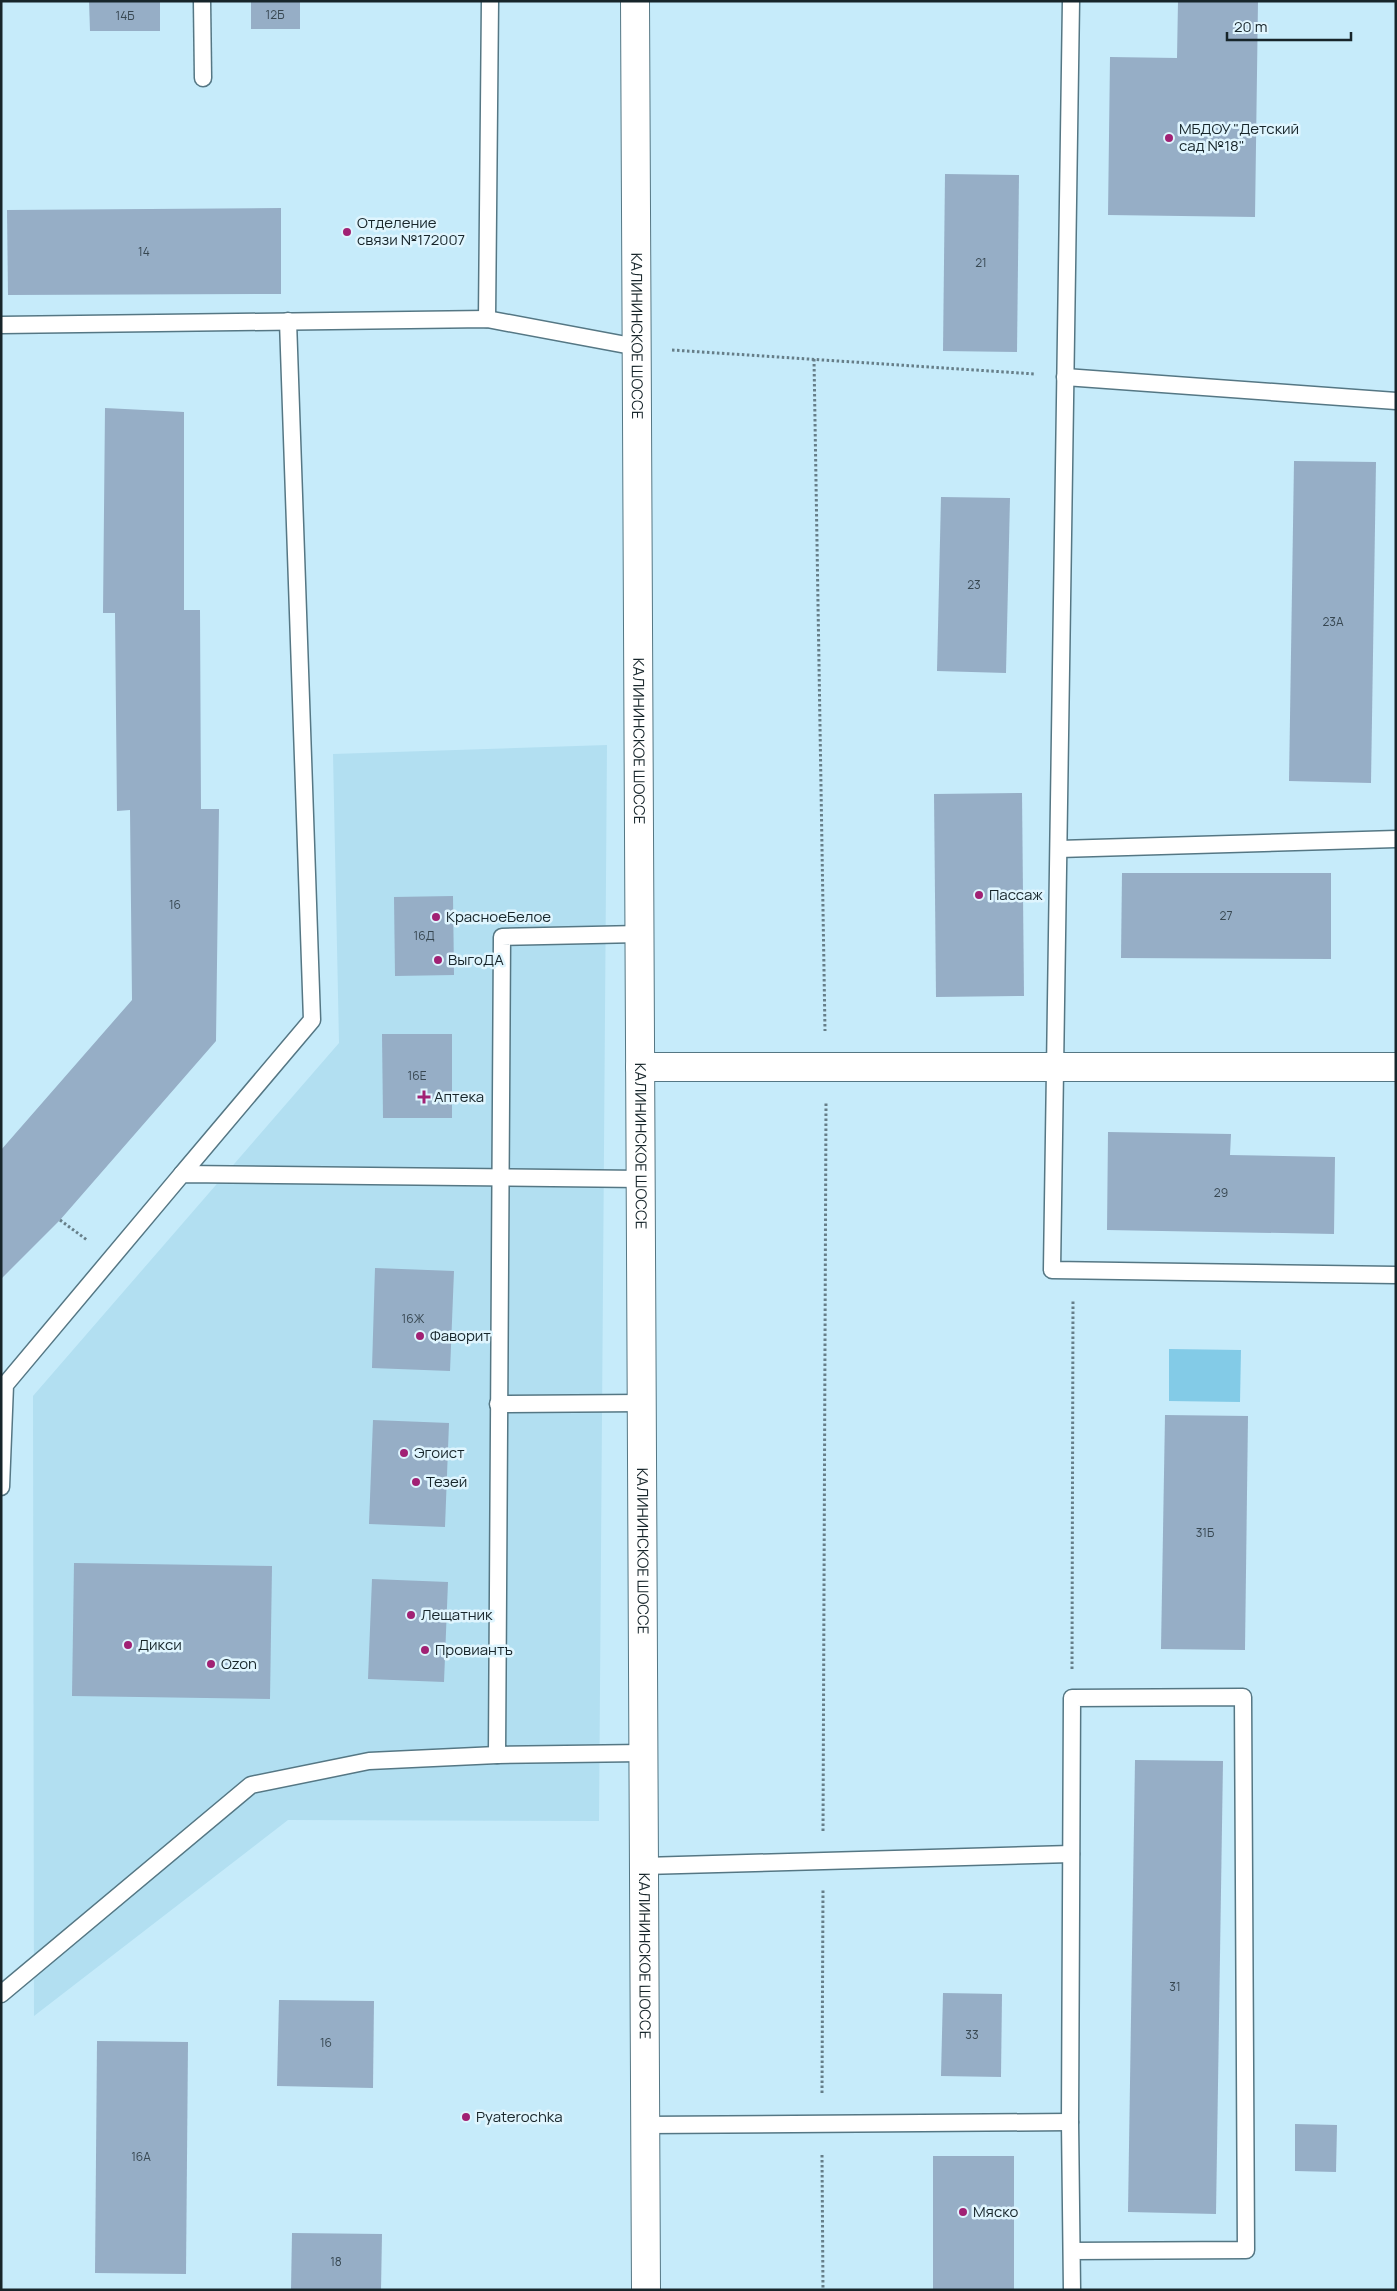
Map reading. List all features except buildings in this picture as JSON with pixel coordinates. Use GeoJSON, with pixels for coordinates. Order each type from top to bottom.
{"type":"FeatureCollection","features":[{"type":"Feature","properties":{"kind":"main road","name":"КАЛИНИНСКОЕ ШОССЕ"},"geometry":{"type":"LineString","coordinates":[[635,1],[646,2290]]}},
{"type":"Feature","properties":{"kind":"main road"},"geometry":{"type":"LineString","coordinates":[[640,1067],[1396,1067]]}},
{"type":"Feature","properties":{"kind":"lane"},"geometry":{"type":"LineString","coordinates":[[202,1],[203,78]]}},
{"type":"Feature","properties":{"kind":"lane"},"geometry":{"type":"LineString","coordinates":[[487,318],[490,1]]}},
{"type":"Feature","properties":{"kind":"lane"},"geometry":{"type":"LineString","coordinates":[[1071,1],[1052,1270],[1396,1275]]}},
{"type":"Feature","properties":{"kind":"lane"},"geometry":{"type":"LineString","coordinates":[[1,325],[487,318],[637,347]]}},
{"type":"Feature","properties":{"kind":"lane"},"geometry":{"type":"LineString","coordinates":[[1,1487],[5,1385],[312,1020],[288,321]]}},
{"type":"Feature","properties":{"kind":"lane"},"geometry":{"type":"LineString","coordinates":[[1065,376],[1396,401]]}},
{"type":"Feature","properties":{"kind":"lane"},"geometry":{"type":"LineString","coordinates":[[1059,849],[1396,839]]}},
{"type":"Feature","properties":{"kind":"lane"},"geometry":{"type":"LineString","coordinates":[[497,1755],[502,936],[640,934]]}},
{"type":"Feature","properties":{"kind":"lane"},"geometry":{"type":"LineString","coordinates":[[182,1174],[641,1180]]}},
{"type":"Feature","properties":{"kind":"lane"},"geometry":{"type":"LineString","coordinates":[[498,1404],[642,1403]]}},
{"type":"Feature","properties":{"kind":"lane"},"geometry":{"type":"LineString","coordinates":[[1072,2251],[1246,2250],[1242,1697],[1072,1698],[1070,2122],[1072,2290]]}},
{"type":"Feature","properties":{"kind":"lane"},"geometry":{"type":"LineString","coordinates":[[1,1994],[251,1785],[369,1761],[497,1755],[643,1753]]}},
{"type":"Feature","properties":{"kind":"lane"},"geometry":{"type":"LineString","coordinates":[[644,1866],[1071,1854]]}},
{"type":"Feature","properties":{"kind":"lane"},"geometry":{"type":"LineString","coordinates":[[645,2125],[1070,2122]]}},
{"type":"Feature","properties":{"kind":"path"},"geometry":{"type":"LineString","coordinates":[[637,347],[1065,376]]}},
{"type":"Feature","properties":{"kind":"path"},"geometry":{"type":"LineString","coordinates":[[814,359],[826,1067],[823,2290]]}},
{"type":"Feature","properties":{"kind":"path"},"geometry":{"type":"LineString","coordinates":[[1072,1698],[1073,1270]]}},
{"type":"Feature","properties":{"kind":"shaded area"},"geometry":{"type":"Polygon","coordinates":[[[607,745],[599,1821],[288,1820],[34,2016],[33,1396],[339,1043],[333,754],[607,745]]]}},
{"type":"Feature","properties":{"kind":"shaded area"},"geometry":{"type":"Polygon","coordinates":[[[1169,1349],[1241,1350],[1240,1402],[1169,1401],[1169,1349]]]}},
{"type":"Feature","properties":{"kind":"place","name":"МБДОУ \"Детский сад №18\""},"geometry":{"type":"Point","coordinates":[1169,138]}},
{"type":"Feature","properties":{"kind":"place","name":"Отделение связи №172007"},"geometry":{"type":"Point","coordinates":[347,232]}},
{"type":"Feature","properties":{"kind":"place","name":"Пассаж"},"geometry":{"type":"Point","coordinates":[979,895]}},
{"type":"Feature","properties":{"kind":"place","name":"КрасноеБелое"},"geometry":{"type":"Point","coordinates":[436,917]}},
{"type":"Feature","properties":{"kind":"place","name":"ВыгоДА"},"geometry":{"type":"Point","coordinates":[438,960]}},
{"type":"Feature","properties":{"kind":"place","name":"Аптека"},"geometry":{"type":"Point","coordinates":[424,1097]}},
{"type":"Feature","properties":{"kind":"place","name":"Фаворит"},"geometry":{"type":"Point","coordinates":[420,1336]}},
{"type":"Feature","properties":{"kind":"place","name":"Эгоист"},"geometry":{"type":"Point","coordinates":[404,1453]}},
{"type":"Feature","properties":{"kind":"place","name":"Тезей"},"geometry":{"type":"Point","coordinates":[416,1482]}},
{"type":"Feature","properties":{"kind":"place","name":"Лещатник"},"geometry":{"type":"Point","coordinates":[411,1615]}},
{"type":"Feature","properties":{"kind":"place","name":"Дикси"},"geometry":{"type":"Point","coordinates":[128,1645]}},
{"type":"Feature","properties":{"kind":"place","name":"Провиантъ"},"geometry":{"type":"Point","coordinates":[425,1650]}},
{"type":"Feature","properties":{"kind":"place","name":"Ozon"},"geometry":{"type":"Point","coordinates":[211,1664]}},
{"type":"Feature","properties":{"kind":"place","name":"Pyaterochka"},"geometry":{"type":"Point","coordinates":[466,2117]}},
{"type":"Feature","properties":{"kind":"place","name":"Мяско"},"geometry":{"type":"Point","coordinates":[963,2212]}}]}
